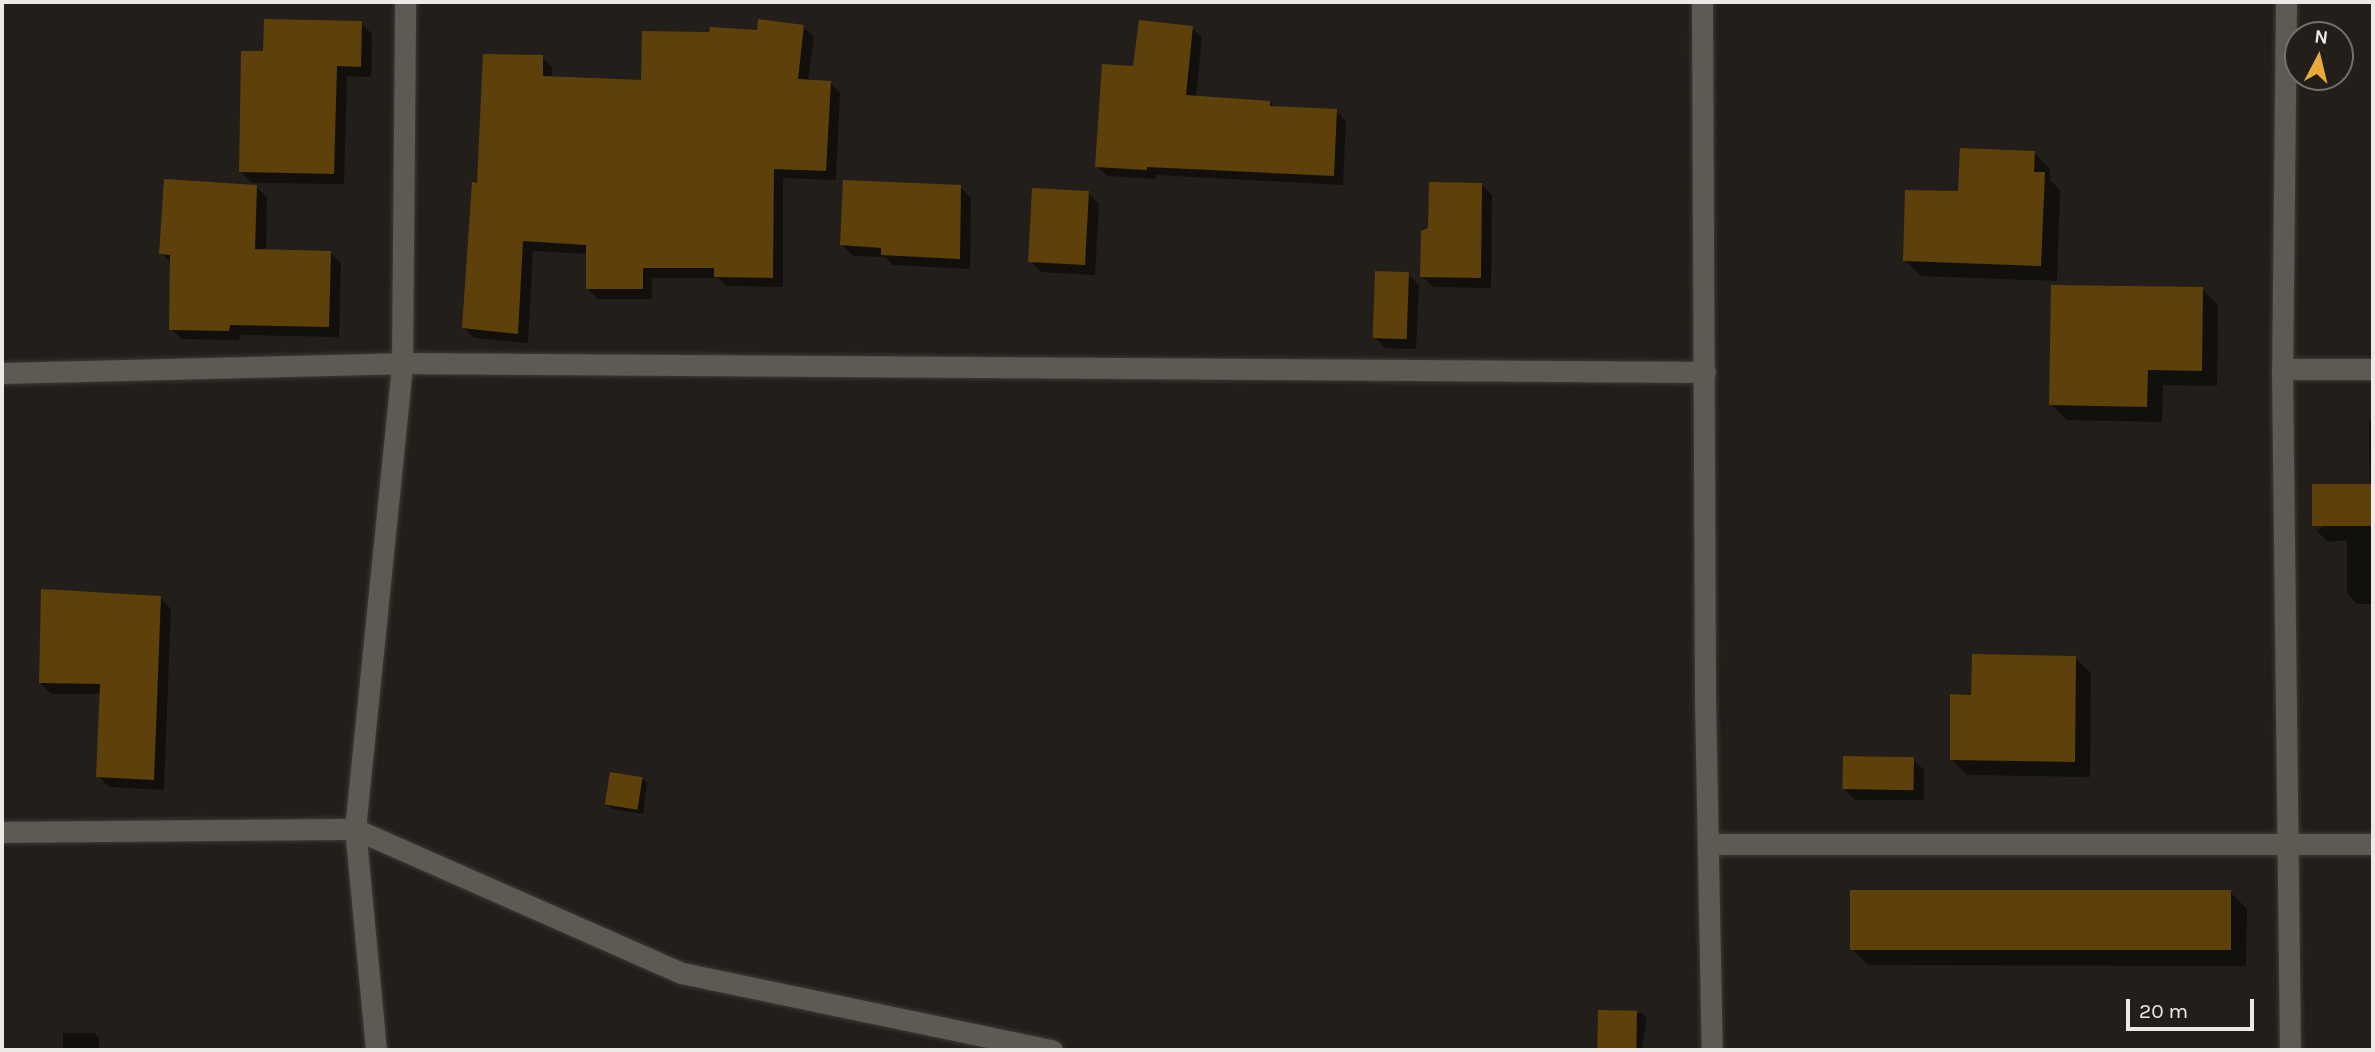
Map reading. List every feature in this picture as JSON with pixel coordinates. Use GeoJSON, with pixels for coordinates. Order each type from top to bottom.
{"type":"FeatureCollection","features":[{"type":"Feature","properties":{"kind":"street"},"geometry":{"type":"LineString","coordinates":[[376,1050],[355,828],[402,363],[405,2]]}},
{"type":"Feature","properties":{"kind":"street"},"geometry":{"type":"LineString","coordinates":[[1702,2],[1705,700],[1710,844],[1712,1050]]}},
{"type":"Feature","properties":{"kind":"street"},"geometry":{"type":"LineString","coordinates":[[2286,2],[2282,369],[2290,1050]]}},
{"type":"Feature","properties":{"kind":"street"},"geometry":{"type":"LineString","coordinates":[[2,373],[402,363],[1705,372]]}},
{"type":"Feature","properties":{"kind":"street"},"geometry":{"type":"LineString","coordinates":[[2282,369],[2373,369]]}},
{"type":"Feature","properties":{"kind":"street"},"geometry":{"type":"LineString","coordinates":[[2,832],[355,828],[682,973],[1052,1050]]}},
{"type":"Feature","properties":{"kind":"street"},"geometry":{"type":"LineString","coordinates":[[1710,844],[2373,844]]}},
{"type":"Feature","properties":{"kind":"building"},"geometry":{"type":"Polygon","coordinates":[[[264,19],[362,21],[361,67],[337,66],[334,174],[239,172],[241,51],[263,51],[264,19]]]}},
{"type":"Feature","properties":{"kind":"building"},"geometry":{"type":"Polygon","coordinates":[[[758,19],[804,25],[798,79],[831,81],[826,171],[774,169],[773,278],[714,277],[714,268],[643,268],[643,289],[586,289],[586,245],[523,241],[518,334],[462,328],[472,182],[477,183],[483,54],[543,55],[543,76],[641,80],[642,31],[709,32],[710,27],[757,30],[758,19]]]}},
{"type":"Feature","properties":{"kind":"building"},"geometry":{"type":"Polygon","coordinates":[[[1139,20],[1193,26],[1186,95],[1270,101],[1270,106],[1337,109],[1334,176],[1095,167],[1102,64],[1133,66],[1139,20]]]}},
{"type":"Feature","properties":{"kind":"building"},"geometry":{"type":"Polygon","coordinates":[[[1960,148],[2035,151],[2034,172],[2045,172],[2041,266],[1903,261],[1905,190],[1958,191],[1960,148]]]}},
{"type":"Feature","properties":{"kind":"building"},"geometry":{"type":"Polygon","coordinates":[[[164,179],[257,185],[255,249],[331,251],[329,327],[230,325],[229,331],[169,330],[170,255],[159,254],[164,179]]]}},
{"type":"Feature","properties":{"kind":"building"},"geometry":{"type":"Polygon","coordinates":[[[843,180],[961,185],[960,259],[881,255],[881,248],[840,245],[843,180]]]}},
{"type":"Feature","properties":{"kind":"building"},"geometry":{"type":"Polygon","coordinates":[[[1429,182],[1482,183],[1481,278],[1420,277],[1421,231],[1428,228],[1429,182]]]}},
{"type":"Feature","properties":{"kind":"building"},"geometry":{"type":"Polygon","coordinates":[[[1032,188],[1089,191],[1085,265],[1028,262],[1032,188]]]}},
{"type":"Feature","properties":{"kind":"building"},"geometry":{"type":"Polygon","coordinates":[[[1375,271],[1409,272],[1407,339],[1373,338],[1375,271]]]}},
{"type":"Feature","properties":{"kind":"building"},"geometry":{"type":"Polygon","coordinates":[[[2051,285],[2203,287],[2202,371],[2148,370],[2147,407],[2049,405],[2051,285]]]}},
{"type":"Feature","properties":{"kind":"building"},"geometry":{"type":"Polygon","coordinates":[[[2312,484],[2373,484],[2373,526],[2312,526],[2312,484]]]}},
{"type":"Feature","properties":{"kind":"building"},"geometry":{"type":"Polygon","coordinates":[[[41,589],[161,596],[154,780],[96,777],[100,684],[39,683],[41,589]]]}},
{"type":"Feature","properties":{"kind":"building"},"geometry":{"type":"Polygon","coordinates":[[[1972,654],[2076,656],[2075,762],[1950,760],[1950,694],[1971,695],[1972,654]]]}},
{"type":"Feature","properties":{"kind":"building"},"geometry":{"type":"Polygon","coordinates":[[[1843,756],[1914,757],[1913,790],[1842,789],[1843,756]]]}},
{"type":"Feature","properties":{"kind":"building"},"geometry":{"type":"Polygon","coordinates":[[[610,772],[643,777],[637,810],[605,805],[610,772]]]}},
{"type":"Feature","properties":{"kind":"building"},"geometry":{"type":"Polygon","coordinates":[[[1850,890],[2231,890],[2231,950],[1850,950],[1850,890]]]}},
{"type":"Feature","properties":{"kind":"building"},"geometry":{"type":"Polygon","coordinates":[[[1598,1010],[1637,1011],[1636,1050],[1597,1050],[1598,1010]]]}}]}
